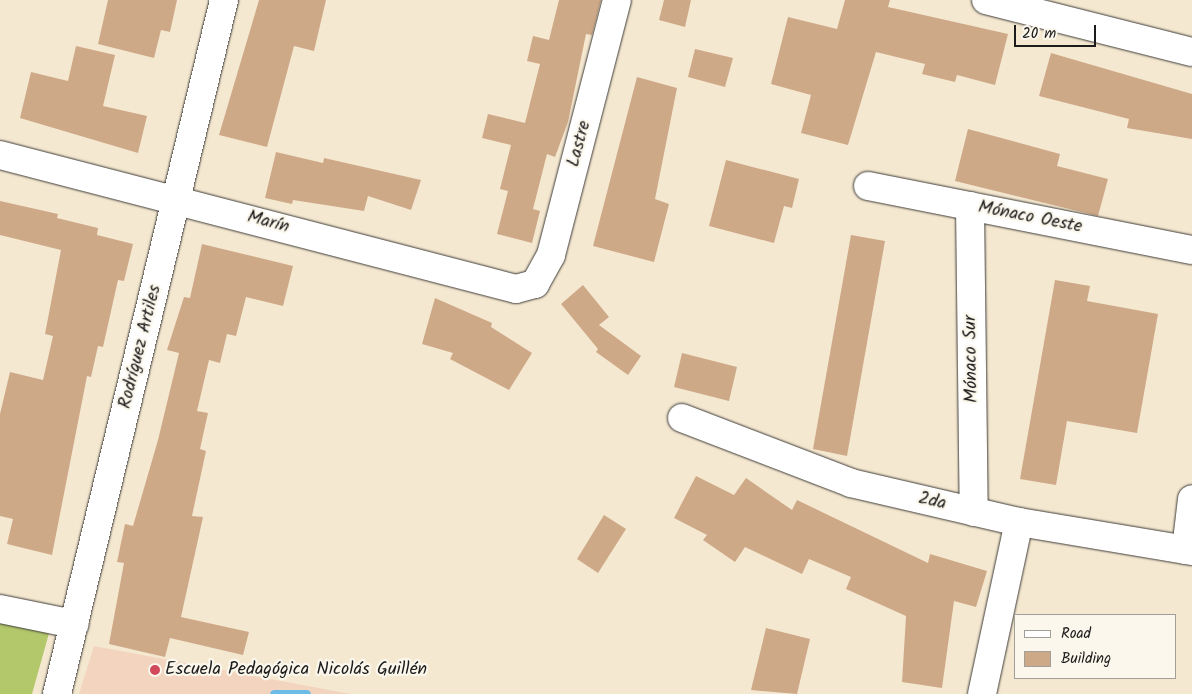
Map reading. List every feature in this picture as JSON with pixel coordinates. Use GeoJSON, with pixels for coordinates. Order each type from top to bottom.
{"type":"FeatureCollection","features":[{"type":"Feature","properties":{"kind":"street","name":"Rodríguez Artiles"},"geometry":{"type":"LineString","coordinates":[[57,694],[178,199],[224,0]]}},
{"type":"Feature","properties":{"kind":"street","name":"Lastre"},"geometry":{"type":"LineString","coordinates":[[535,284],[551,255],[617,0]]}},
{"type":"Feature","properties":{"kind":"street"},"geometry":{"type":"LineString","coordinates":[[986,0],[1028,5],[1192,52]]}},
{"type":"Feature","properties":{"kind":"street","name":"Marín"},"geometry":{"type":"LineString","coordinates":[[0,156],[178,199],[516,290],[535,284]]}},
{"type":"Feature","properties":{"kind":"street","name":"Mónaco Oeste"},"geometry":{"type":"LineString","coordinates":[[868,186],[1192,250]]}},
{"type":"Feature","properties":{"kind":"street","name":"Mónaco Sur"},"geometry":{"type":"LineString","coordinates":[[970,206],[974,512]]}},
{"type":"Feature","properties":{"kind":"street","name":"2da"},"geometry":{"type":"LineString","coordinates":[[682,418],[851,484],[1019,522],[1189,550]]}},
{"type":"Feature","properties":{"kind":"street"},"geometry":{"type":"LineString","coordinates":[[1189,550],[1192,500]]}},
{"type":"Feature","properties":{"kind":"street"},"geometry":{"type":"LineString","coordinates":[[982,694],[1019,522]]}},
{"type":"Feature","properties":{"kind":"street"},"geometry":{"type":"LineString","coordinates":[[0,609],[74,624]]}},
{"type":"Feature","properties":{"kind":"shaded area","name":"Escuela Pedagógica Nicolás Guillén"},"geometry":{"type":"Polygon","coordinates":[[[94,646],[351,694],[79,694],[94,646]]]}},
{"type":"Feature","properties":{"kind":"green space"},"geometry":{"type":"Polygon","coordinates":[[[0,618],[51,626],[32,694],[0,694],[0,618]]]}},
{"type":"Feature","properties":{"kind":"building"},"geometry":{"type":"Polygon","coordinates":[[[108,0],[177,0],[170,32],[161,30],[154,58],[98,44],[108,0]]]}},
{"type":"Feature","properties":{"kind":"building"},"geometry":{"type":"Polygon","coordinates":[[[259,0],[326,0],[314,51],[294,46],[267,147],[219,135],[259,0]]]}},
{"type":"Feature","properties":{"kind":"building"},"geometry":{"type":"Polygon","coordinates":[[[559,0],[601,0],[592,35],[586,34],[568,122],[555,157],[547,154],[533,209],[540,211],[532,243],[497,234],[508,191],[500,189],[511,145],[482,138],[488,114],[525,123],[540,64],[527,61],[533,36],[549,40],[559,0]]]}},
{"type":"Feature","properties":{"kind":"building"},"geometry":{"type":"Polygon","coordinates":[[[664,0],[691,0],[685,27],[659,20],[664,0]]]}},
{"type":"Feature","properties":{"kind":"building"},"geometry":{"type":"Polygon","coordinates":[[[845,0],[890,0],[888,7],[1008,34],[995,85],[957,75],[955,82],[922,74],[925,64],[876,52],[848,145],[801,133],[811,95],[771,84],[788,17],[837,29],[845,0]]]}},
{"type":"Feature","properties":{"kind":"building"},"geometry":{"type":"Polygon","coordinates":[[[76,46],[115,55],[103,106],[147,116],[138,153],[20,118],[31,72],[68,81],[76,46]]]}},
{"type":"Feature","properties":{"kind":"building"},"geometry":{"type":"Polygon","coordinates":[[[695,49],[733,58],[725,87],[688,77],[695,49]]]}},
{"type":"Feature","properties":{"kind":"building"},"geometry":{"type":"Polygon","coordinates":[[[1051,53],[1192,94],[1192,139],[1127,128],[1129,119],[1039,96],[1051,53]]]}},
{"type":"Feature","properties":{"kind":"building"},"geometry":{"type":"Polygon","coordinates":[[[637,77],[677,88],[655,199],[669,204],[654,262],[593,246],[637,77]]]}},
{"type":"Feature","properties":{"kind":"building"},"geometry":{"type":"Polygon","coordinates":[[[968,129],[1060,154],[1057,166],[1108,179],[1098,216],[955,181],[968,129]]]}},
{"type":"Feature","properties":{"kind":"building"},"geometry":{"type":"Polygon","coordinates":[[[276,152],[323,163],[324,158],[421,180],[411,210],[368,196],[364,211],[293,200],[292,204],[265,198],[276,152]]]}},
{"type":"Feature","properties":{"kind":"building"},"geometry":{"type":"Polygon","coordinates":[[[726,160],[799,179],[792,208],[784,206],[774,243],[709,226],[726,160]]]}},
{"type":"Feature","properties":{"kind":"building"},"geometry":{"type":"Polygon","coordinates":[[[0,201],[58,214],[57,218],[98,228],[97,235],[133,244],[124,281],[118,280],[103,347],[98,346],[91,377],[87,376],[52,555],[7,544],[13,519],[0,516],[0,414],[10,372],[43,380],[53,336],[45,334],[61,250],[0,235],[0,201]]]}},
{"type":"Feature","properties":{"kind":"building"},"geometry":{"type":"Polygon","coordinates":[[[851,235],[885,241],[847,456],[813,449],[851,235]]]}},
{"type":"Feature","properties":{"kind":"building"},"geometry":{"type":"Polygon","coordinates":[[[202,244],[293,266],[283,306],[246,297],[236,336],[227,334],[220,363],[209,360],[197,411],[208,413],[200,449],[206,451],[192,516],[203,517],[181,617],[249,632],[243,655],[170,638],[165,657],[109,644],[124,563],[117,562],[125,524],[133,526],[158,440],[179,353],[167,350],[184,297],[190,298],[202,244]]]}},
{"type":"Feature","properties":{"kind":"building"},"geometry":{"type":"Polygon","coordinates":[[[1055,280],[1090,286],[1087,301],[1158,314],[1137,433],[1067,421],[1056,485],[1020,479],[1055,280]]]}},
{"type":"Feature","properties":{"kind":"building"},"geometry":{"type":"Polygon","coordinates":[[[583,285],[609,317],[599,325],[641,356],[628,375],[596,352],[598,349],[561,304],[583,285]]]}},
{"type":"Feature","properties":{"kind":"building"},"geometry":{"type":"Polygon","coordinates":[[[435,298],[492,323],[491,327],[532,353],[509,390],[450,359],[453,353],[422,344],[435,298]]]}},
{"type":"Feature","properties":{"kind":"building"},"geometry":{"type":"Polygon","coordinates":[[[682,353],[737,367],[729,401],[674,387],[682,353]]]}},
{"type":"Feature","properties":{"kind":"building"},"geometry":{"type":"Polygon","coordinates":[[[696,476],[734,495],[746,478],[792,510],[797,500],[928,563],[930,554],[987,571],[976,607],[954,601],[942,688],[902,682],[906,616],[846,589],[851,577],[809,559],[802,574],[745,547],[735,562],[703,540],[707,535],[674,518],[696,476]]]}},
{"type":"Feature","properties":{"kind":"building"},"geometry":{"type":"Polygon","coordinates":[[[604,515],[626,529],[598,573],[577,559],[604,515]]]}},
{"type":"Feature","properties":{"kind":"building"},"geometry":{"type":"Polygon","coordinates":[[[766,628],[810,639],[797,694],[751,690],[766,628]]]}},
{"type":"Feature","properties":{"kind":"waterway"},"geometry":{"type":"LineString","coordinates":[[274,694],[306,694]]}},
{"type":"Feature","properties":{"kind":"place","name":"Escuela Pedagógica Nicolás Guillén"},"geometry":{"type":"Point","coordinates":[155,670]}}]}
